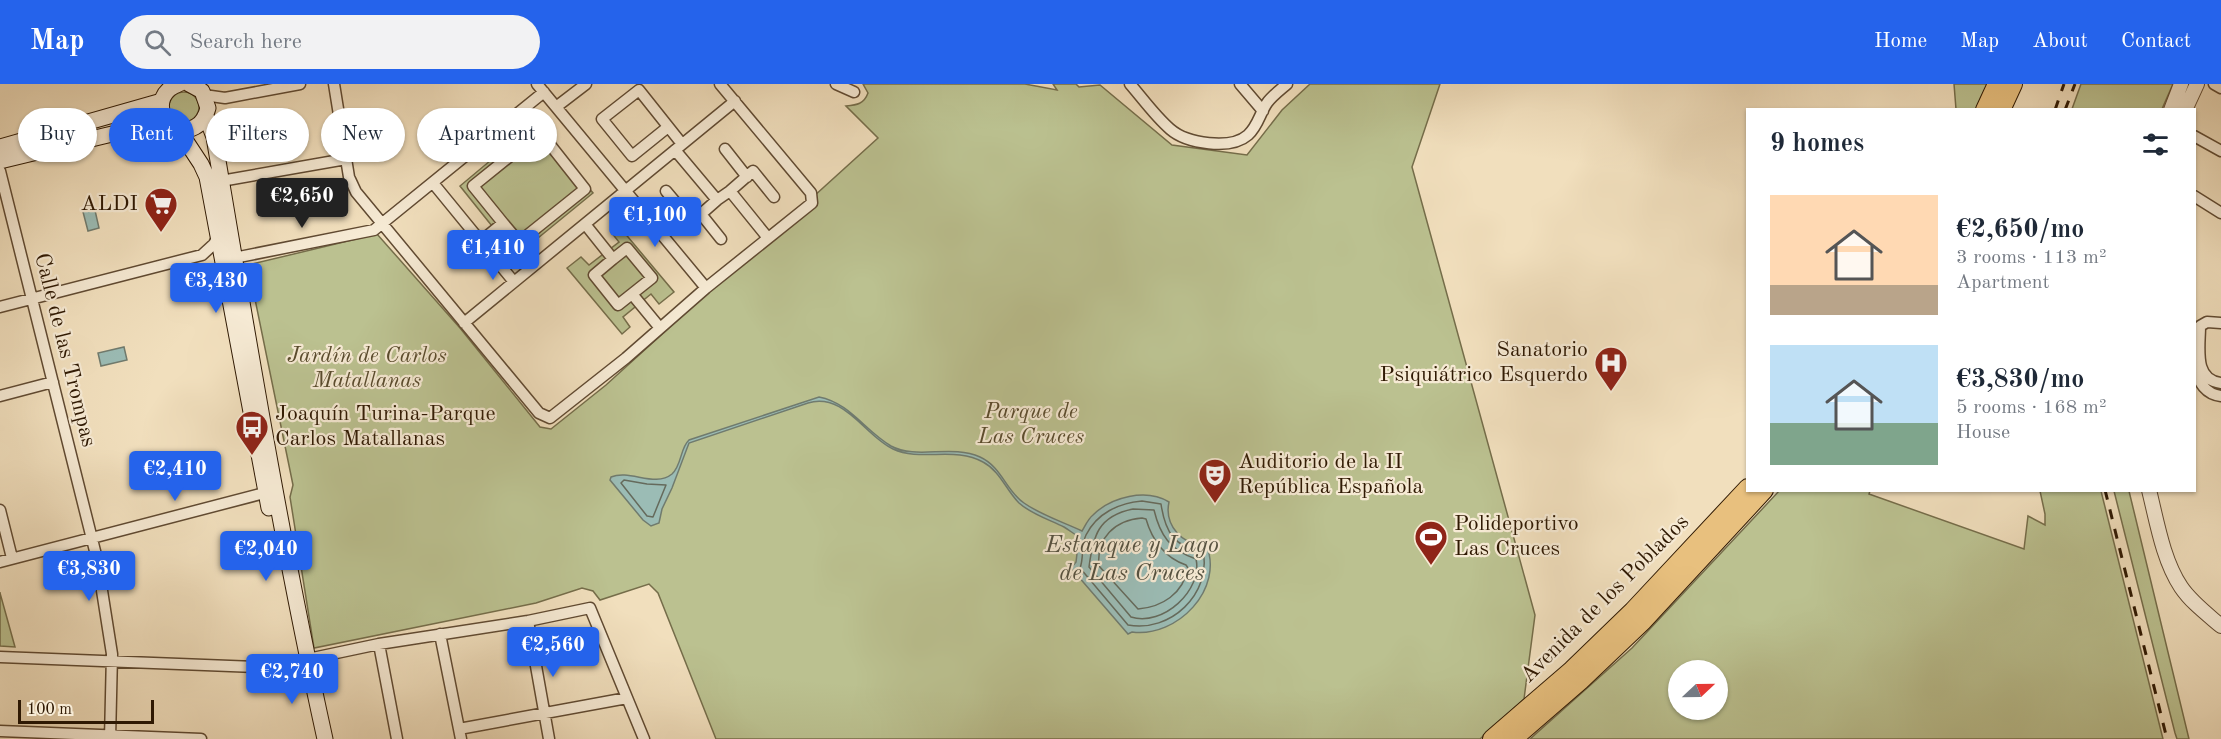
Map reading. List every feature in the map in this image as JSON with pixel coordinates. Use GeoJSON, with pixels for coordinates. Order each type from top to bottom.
{"type":"FeatureCollection","features":[{"type":"Feature","properties":{"kind":"main road"},"geometry":{"type":"LineString","coordinates":[[1986,108],[1997,84]]}},
{"type":"Feature","properties":{"kind":"main road"},"geometry":{"type":"LineString","coordinates":[[2002,108],[2013,84]]}},
{"type":"Feature","properties":{"kind":"main road"},"geometry":{"type":"LineString","coordinates":[[163,108],[170,89]]}},
{"type":"Feature","properties":{"kind":"main road"},"geometry":{"type":"LineString","coordinates":[[0,147],[170,89]]}},
{"type":"Feature","properties":{"kind":"main road"},"geometry":{"type":"LineString","coordinates":[[194,128],[197,126],[201,96]]}},
{"type":"Feature","properties":{"kind":"main road"},"geometry":{"type":"LineString","coordinates":[[201,96],[214,137],[229,263],[316,739]]}},
{"type":"Feature","properties":{"kind":"main road"},"geometry":{"type":"LineString","coordinates":[[0,161],[109,138]]}},
{"type":"Feature","properties":{"kind":"main road"},"geometry":{"type":"LineString","coordinates":[[194,156],[205,171],[218,236],[229,263]]}},
{"type":"Feature","properties":{"kind":"main road","name":"Avenida de los Poblados"},"geometry":{"type":"LineString","coordinates":[[1492,739],[1572,670],[1633,610],[1746,490]]}},
{"type":"Feature","properties":{"kind":"main road","name":"Avenida de los Poblados"},"geometry":{"type":"LineString","coordinates":[[1513,739],[1580,681],[1643,621],[1762,492]]}},
{"type":"Feature","properties":{"kind":"main road"},"geometry":{"type":"LineString","coordinates":[[303,662],[325,739]]}},
{"type":"Feature","properties":{"kind":"street"},"geometry":{"type":"LineString","coordinates":[[201,96],[225,98],[300,84]]}},
{"type":"Feature","properties":{"kind":"street"},"geometry":{"type":"LineString","coordinates":[[334,84],[338,108]]}},
{"type":"Feature","properties":{"kind":"street"},"geometry":{"type":"LineString","coordinates":[[556,107],[585,84]]}},
{"type":"Feature","properties":{"kind":"street"},"geometry":{"type":"LineString","coordinates":[[347,162],[352,185],[381,224],[539,413],[547,417],[554,416],[706,288],[812,203],[811,193],[720,84]]}},
{"type":"Feature","properties":{"kind":"street"},"geometry":{"type":"LineString","coordinates":[[836,84],[854,92]]}},
{"type":"Feature","properties":{"kind":"street"},"geometry":{"type":"LineString","coordinates":[[1240,84],[1263,111]]}},
{"type":"Feature","properties":{"kind":"street"},"geometry":{"type":"LineString","coordinates":[[1133,85],[1163,122],[1181,136],[1216,144],[1237,142],[1253,130],[1271,98],[1287,84]]}},
{"type":"Feature","properties":{"kind":"street"},"geometry":{"type":"LineString","coordinates":[[2172,108],[2181,84]]}},
{"type":"Feature","properties":{"kind":"street"},"geometry":{"type":"LineString","coordinates":[[2186,108],[2198,84]]}},
{"type":"Feature","properties":{"kind":"street"},"geometry":{"type":"LineString","coordinates":[[2214,84],[2221,88]]}},
{"type":"Feature","properties":{"kind":"street"},"geometry":{"type":"LineString","coordinates":[[668,127],[632,156],[602,119],[642,87],[668,127],[679,147],[717,200]]}},
{"type":"Feature","properties":{"kind":"street"},"geometry":{"type":"LineString","coordinates":[[0,307],[202,255],[229,263],[374,230],[433,183],[541,88],[706,288]]}},
{"type":"Feature","properties":{"kind":"street"},"geometry":{"type":"LineString","coordinates":[[464,323],[735,101]]}},
{"type":"Feature","properties":{"kind":"street"},"geometry":{"type":"LineString","coordinates":[[540,132],[585,189],[519,242],[503,223],[473,186],[540,132]]}},
{"type":"Feature","properties":{"kind":"street"},"geometry":{"type":"LineString","coordinates":[[2196,137],[2221,151]]}},
{"type":"Feature","properties":{"kind":"street"},"geometry":{"type":"LineString","coordinates":[[724,149],[747,177]]}},
{"type":"Feature","properties":{"kind":"street"},"geometry":{"type":"LineString","coordinates":[[221,181],[329,162]]}},
{"type":"Feature","properties":{"kind":"street","name":"Calle de las Trompas"},"geometry":{"type":"LineString","coordinates":[[0,171],[92,538],[112,661],[110,737]]}},
{"type":"Feature","properties":{"kind":"street"},"geometry":{"type":"LineString","coordinates":[[666,191],[692,222],[753,171],[774,197]]}},
{"type":"Feature","properties":{"kind":"street"},"geometry":{"type":"LineString","coordinates":[[433,183],[514,282]]}},
{"type":"Feature","properties":{"kind":"street"},"geometry":{"type":"LineString","coordinates":[[730,191],[768,238]]}},
{"type":"Feature","properties":{"kind":"street"},"geometry":{"type":"LineString","coordinates":[[2196,196],[2221,213]]}},
{"type":"Feature","properties":{"kind":"street"},"geometry":{"type":"LineString","coordinates":[[701,214],[721,240]]}},
{"type":"Feature","properties":{"kind":"street"},"geometry":{"type":"LineString","coordinates":[[481,241],[503,223]]}},
{"type":"Feature","properties":{"kind":"street"},"geometry":{"type":"LineString","coordinates":[[585,224],[613,259]]}},
{"type":"Feature","properties":{"kind":"street"},"geometry":{"type":"LineString","coordinates":[[202,255],[214,244],[218,236]]}},
{"type":"Feature","properties":{"kind":"street"},"geometry":{"type":"LineString","coordinates":[[627,248],[651,278],[618,305],[594,275],[613,259],[627,248]]}},
{"type":"Feature","properties":{"kind":"street"},"geometry":{"type":"LineString","coordinates":[[632,294],[660,328]]}},
{"type":"Feature","properties":{"kind":"street"},"geometry":{"type":"LineString","coordinates":[[2221,323],[2201,324],[2196,364],[2200,384],[2208,392],[2221,396]]}},
{"type":"Feature","properties":{"kind":"street"},"geometry":{"type":"LineString","coordinates":[[2196,364],[2207,379],[2221,383]]}},
{"type":"Feature","properties":{"kind":"street"},"geometry":{"type":"LineString","coordinates":[[0,396],[53,382]]}},
{"type":"Feature","properties":{"kind":"street"},"geometry":{"type":"LineString","coordinates":[[0,562],[271,492]]}},
{"type":"Feature","properties":{"kind":"street"},"geometry":{"type":"LineString","coordinates":[[2150,492],[2162,544],[2181,586],[2194,602],[2221,626]]}},
{"type":"Feature","properties":{"kind":"street"},"geometry":{"type":"LineString","coordinates":[[0,510],[12,558]]}},
{"type":"Feature","properties":{"kind":"street"},"geometry":{"type":"LineString","coordinates":[[0,657],[284,668],[379,644],[528,621],[590,608],[644,739]]}},
{"type":"Feature","properties":{"kind":"street"},"geometry":{"type":"LineString","coordinates":[[528,621],[549,739]]}},
{"type":"Feature","properties":{"kind":"street"},"geometry":{"type":"LineString","coordinates":[[440,634],[460,734],[627,698]]}},
{"type":"Feature","properties":{"kind":"street"},"geometry":{"type":"LineString","coordinates":[[379,644],[398,739]]}},
{"type":"Feature","properties":{"kind":"street"},"geometry":{"type":"LineString","coordinates":[[0,731],[201,739]]}},
{"type":"Feature","properties":{"kind":"green space","name":"Parque de Las Cruces"},"geometry":{"type":"Polygon","coordinates":[[[863,84],[1025,84],[1057,90],[1053,84],[1076,84],[1079,87],[1100,85],[1172,145],[1247,155],[1282,110],[1310,84],[1440,84],[1412,167],[1535,615],[1524,699],[1480,739],[716,739],[658,593],[649,584],[600,600],[593,591],[582,588],[536,603],[314,648],[290,497],[293,485],[248,265],[377,234],[460,328],[540,427],[551,429],[606,385],[878,138],[846,106],[864,100],[868,93],[863,84]]]}},
{"type":"Feature","properties":{"kind":"green space"},"geometry":{"type":"Polygon","coordinates":[[[1954,84],[1989,84],[1978,108],[1956,108],[1954,84]]]}},
{"type":"Feature","properties":{"kind":"green space"},"geometry":{"type":"Polygon","coordinates":[[[2081,84],[2173,84],[2162,108],[2072,108],[2081,84]]]}},
{"type":"Feature","properties":{"kind":"green space"},"geometry":{"type":"Polygon","coordinates":[[[178,93],[190,93],[198,101],[198,113],[194,119],[194,108],[169,108],[170,101],[178,93]]]}},
{"type":"Feature","properties":{"kind":"green space"},"geometry":{"type":"Polygon","coordinates":[[[557,151],[593,193],[516,256],[460,186],[489,162],[557,162],[557,151]]]}},
{"type":"Feature","properties":{"kind":"green space"},"geometry":{"type":"Polygon","coordinates":[[[618,225],[674,292],[659,304],[651,294],[623,317],[630,327],[622,334],[567,268],[581,257],[589,265],[619,242],[611,232],[618,225]]]}},
{"type":"Feature","properties":{"kind":"green space"},"geometry":{"type":"Polygon","coordinates":[[[1778,492],[1870,492],[1869,494],[2024,549],[2028,516],[2045,525],[2040,492],[2101,492],[2163,739],[1530,739],[1632,648],[1778,492]]]}},
{"type":"Feature","properties":{"kind":"green space"},"geometry":{"type":"Polygon","coordinates":[[[2114,492],[2129,492],[2189,739],[2177,739],[2114,492]]]}},
{"type":"Feature","properties":{"kind":"green space"},"geometry":{"type":"Polygon","coordinates":[[[0,593],[15,647],[0,646],[0,593]]]}},
{"type":"Feature","properties":{"kind":"water"},"geometry":{"type":"Polygon","coordinates":[[[94,206],[99,228],[88,231],[82,208],[94,206]]]}},
{"type":"Feature","properties":{"kind":"water"},"geometry":{"type":"Polygon","coordinates":[[[124,347],[127,360],[101,366],[98,353],[124,347]]]}},
{"type":"Feature","properties":{"kind":"water","name":"Estanque y Lago de Las Cruces"},"geometry":{"type":"Polygon","coordinates":[[[819,397],[840,405],[882,440],[901,450],[958,452],[980,457],[994,467],[1024,503],[1082,531],[1093,515],[1109,503],[1119,499],[1140,495],[1169,502],[1169,519],[1177,533],[1190,542],[1206,544],[1210,561],[1209,578],[1203,593],[1180,619],[1149,632],[1128,634],[1071,568],[1076,562],[1079,537],[1024,507],[989,466],[972,457],[961,455],[915,454],[893,449],[843,409],[821,401],[808,403],[689,443],[662,509],[659,523],[651,526],[643,520],[610,480],[611,477],[618,475],[650,479],[665,478],[675,470],[689,440],[819,397]]]}},
{"type":"Feature","properties":{"kind":"railway"},"geometry":{"type":"LineString","coordinates":[[2056,108],[2064,84]]}},
{"type":"Feature","properties":{"kind":"railway"},"geometry":{"type":"LineString","coordinates":[[2066,108],[2075,84]]}},
{"type":"Feature","properties":{"kind":"railway"},"geometry":{"type":"LineString","coordinates":[[2105,492],[2167,739]]}},
{"type":"Feature","properties":{"kind":"place","name":"ALDI"},"geometry":{"type":"Point","coordinates":[161,233]}},
{"type":"Feature","properties":{"kind":"place","name":"Sanatorio Psiquiátrico Esquerdo"},"geometry":{"type":"Point","coordinates":[1611,392]}},
{"type":"Feature","properties":{"kind":"place","name":"Joaquín Turina-Parque Carlos Matallanas"},"geometry":{"type":"Point","coordinates":[252,456]}},
{"type":"Feature","properties":{"kind":"place","name":"Auditorio de la II República Española"},"geometry":{"type":"Point","coordinates":[1215,504]}},
{"type":"Feature","properties":{"kind":"place","name":"Polideportivo Las Cruces"},"geometry":{"type":"Point","coordinates":[1431,566]}},
{"type":"Feature","properties":{"kind":"park label","name":"Jardín de Carlos Matallanas"},"geometry":{"type":"Point","coordinates":[367,368]}}]}
